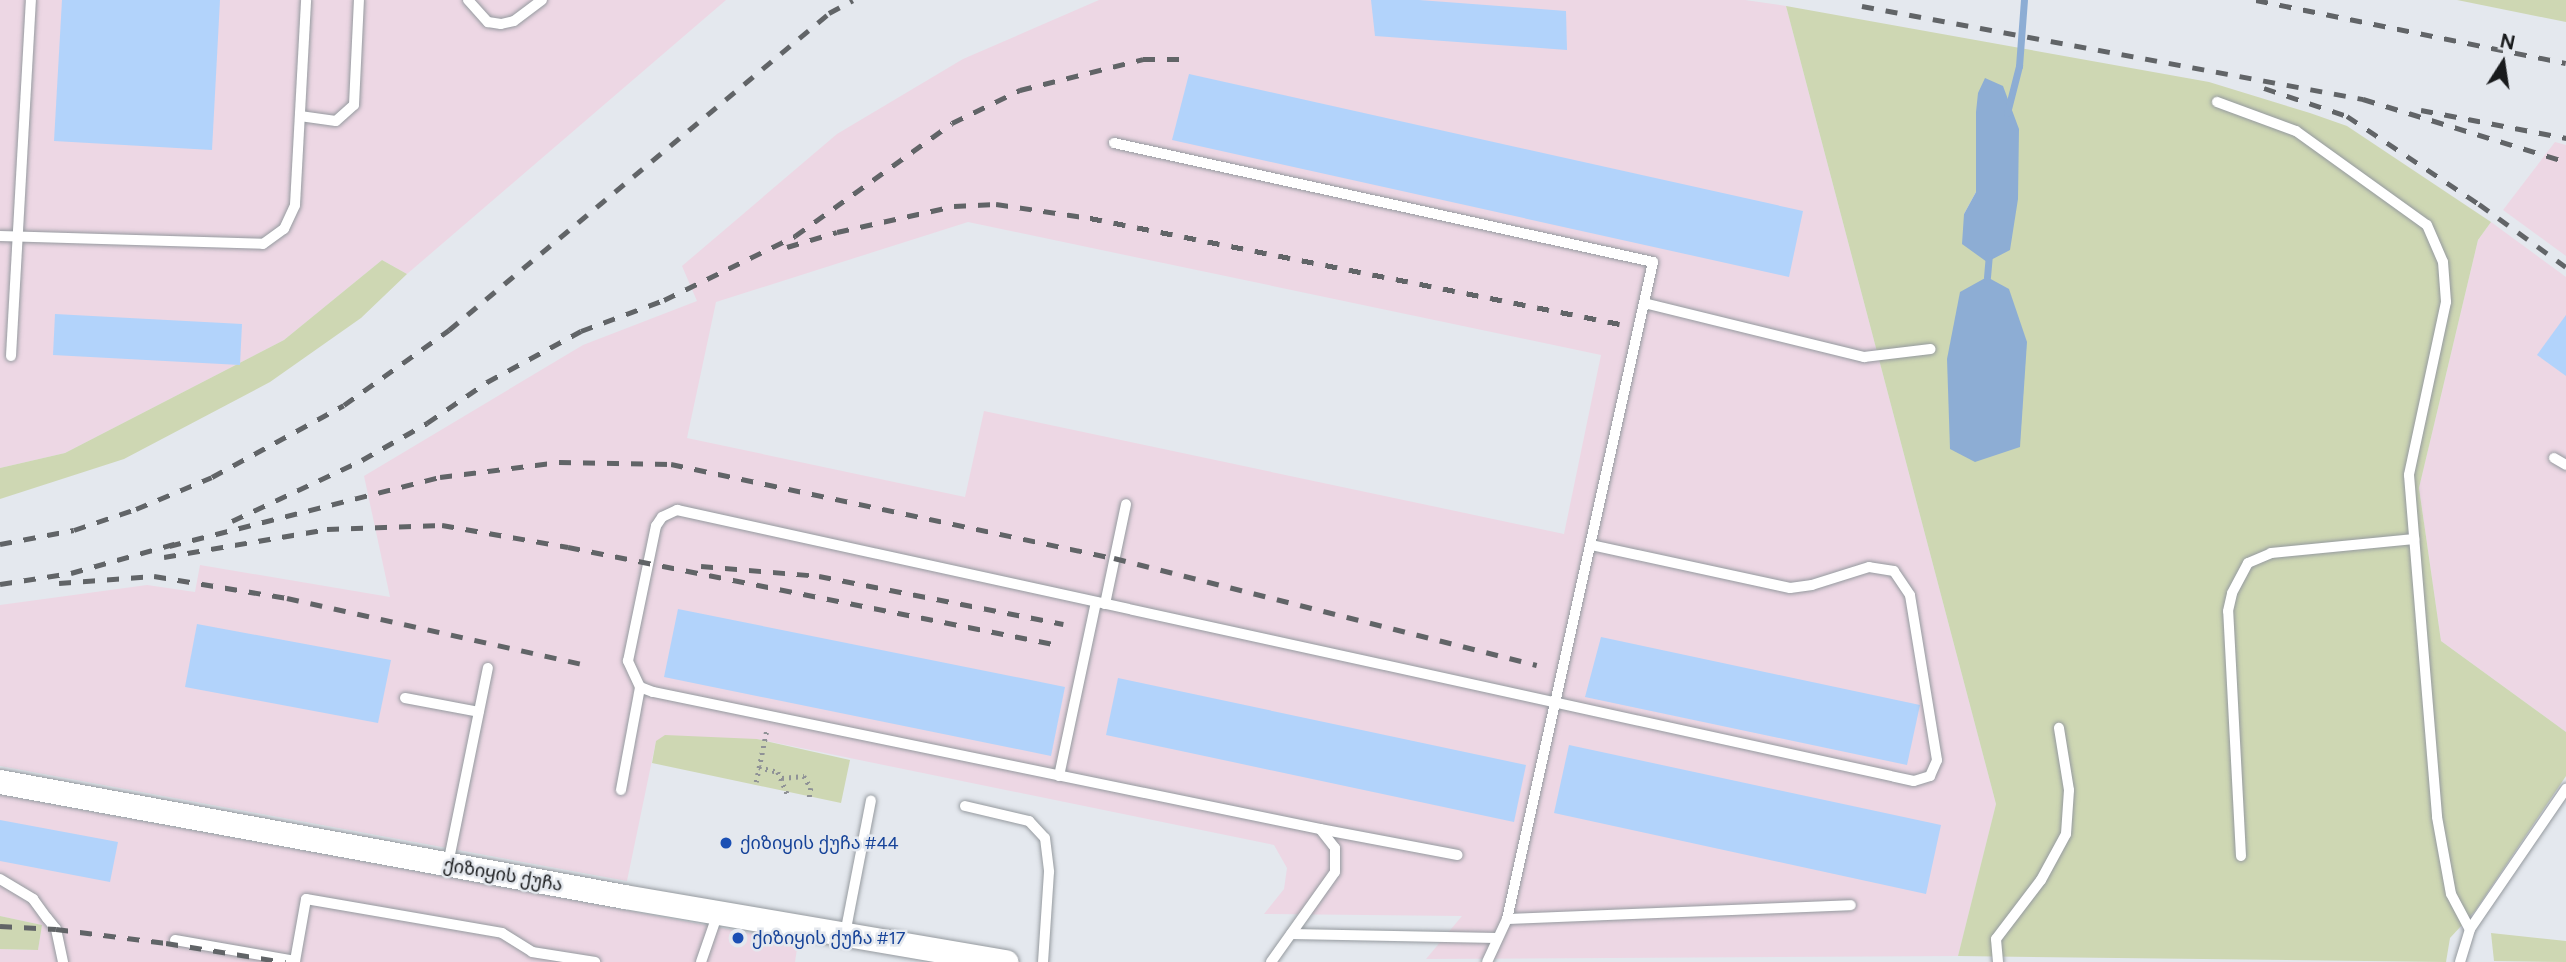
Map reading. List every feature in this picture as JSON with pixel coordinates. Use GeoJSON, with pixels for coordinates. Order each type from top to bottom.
{"type":"FeatureCollection","features":[{"type":"Feature","properties":{"kind":"street","name":"ქიზიყის ქუჩა"},"geometry":{"type":"LineString","coordinates":[[0,782],[447,865],[1006,962]]}},
{"type":"Feature","properties":{"kind":"lane"},"geometry":{"type":"LineString","coordinates":[[11,356],[31,0]]}},
{"type":"Feature","properties":{"kind":"lane"},"geometry":{"type":"LineString","coordinates":[[0,236],[263,244],[284,229],[295,205],[306,0]]}},
{"type":"Feature","properties":{"kind":"lane"},"geometry":{"type":"LineString","coordinates":[[300,116],[337,121],[354,105],[359,0]]}},
{"type":"Feature","properties":{"kind":"lane"},"geometry":{"type":"LineString","coordinates":[[468,0],[488,22],[501,24],[514,21],[533,4],[542,0]]}},
{"type":"Feature","properties":{"kind":"lane"},"geometry":{"type":"LineString","coordinates":[[2217,102],[2296,131],[2427,225],[2443,262],[2446,302],[2409,475],[2437,817],[2451,894],[2470,929]]}},
{"type":"Feature","properties":{"kind":"lane"},"geometry":{"type":"LineString","coordinates":[[1114,143],[1653,262],[1507,919],[1488,962]]}},
{"type":"Feature","properties":{"kind":"lane"},"geometry":{"type":"LineString","coordinates":[[1644,303],[1864,357],[1931,349]]}},
{"type":"Feature","properties":{"kind":"lane"},"geometry":{"type":"LineString","coordinates":[[2554,458],[2566,465]]}},
{"type":"Feature","properties":{"kind":"lane"},"geometry":{"type":"LineString","coordinates":[[1059,776],[1126,504]]}},
{"type":"Feature","properties":{"kind":"lane"},"geometry":{"type":"LineString","coordinates":[[621,790],[640,687],[628,661],[656,526],[667,513],[677,510],[1914,781],[1930,776],[1937,760],[1910,595],[1894,571],[1869,567],[1812,585],[1790,588],[1591,545]]}},
{"type":"Feature","properties":{"kind":"lane"},"geometry":{"type":"LineString","coordinates":[[2241,856],[2228,611],[2232,593],[2248,563],[2271,552],[2414,539]]}},
{"type":"Feature","properties":{"kind":"lane"},"geometry":{"type":"LineString","coordinates":[[447,865],[488,668]]}},
{"type":"Feature","properties":{"kind":"lane"},"geometry":{"type":"LineString","coordinates":[[640,687],[1059,776],[1458,855]]}},
{"type":"Feature","properties":{"kind":"lane"},"geometry":{"type":"LineString","coordinates":[[405,698],[479,712]]}},
{"type":"Feature","properties":{"kind":"lane"},"geometry":{"type":"LineString","coordinates":[[1998,962],[1996,939],[2041,880],[2066,834],[2069,790],[2059,728]]}},
{"type":"Feature","properties":{"kind":"lane"},"geometry":{"type":"LineString","coordinates":[[2460,962],[2470,929],[2566,789]]}},
{"type":"Feature","properties":{"kind":"lane"},"geometry":{"type":"LineString","coordinates":[[845,934],[871,800]]}},
{"type":"Feature","properties":{"kind":"lane"},"geometry":{"type":"LineString","coordinates":[[965,806],[1029,821],[1045,838],[1049,872],[1043,962]]}},
{"type":"Feature","properties":{"kind":"lane"},"geometry":{"type":"LineString","coordinates":[[1271,962],[1335,872],[1335,848],[1320,828]]}},
{"type":"Feature","properties":{"kind":"lane"},"geometry":{"type":"LineString","coordinates":[[0,879],[33,899],[56,929],[63,962]]}},
{"type":"Feature","properties":{"kind":"lane"},"geometry":{"type":"LineString","coordinates":[[175,940],[295,961],[306,899],[502,933],[532,952],[595,962]]}},
{"type":"Feature","properties":{"kind":"lane"},"geometry":{"type":"LineString","coordinates":[[1507,919],[1851,905]]}},
{"type":"Feature","properties":{"kind":"lane"},"geometry":{"type":"LineString","coordinates":[[701,962],[718,913]]}},
{"type":"Feature","properties":{"kind":"lane"},"geometry":{"type":"LineString","coordinates":[[1291,934],[1497,938]]}},
{"type":"Feature","properties":{"kind":"path"},"geometry":{"type":"LineString","coordinates":[[755,782],[770,716]]}},
{"type":"Feature","properties":{"kind":"path"},"geometry":{"type":"LineString","coordinates":[[759,767],[778,772],[788,796]]}},
{"type":"Feature","properties":{"kind":"path"},"geometry":{"type":"LineString","coordinates":[[782,778],[804,776],[811,788],[809,800]]}},
{"type":"Feature","properties":{"kind":"shaded area"},"geometry":{"type":"Polygon","coordinates":[[[0,0],[726,0],[407,274],[382,260],[284,340],[65,453],[0,468],[0,0]]]}},
{"type":"Feature","properties":{"kind":"shaded area"},"geometry":{"type":"Polygon","coordinates":[[[1099,0],[1745,0],[1786,6],[1996,804],[1958,956],[1426,959],[1462,916],[1264,914],[1284,889],[1287,868],[1274,845],[757,739],[656,741],[627,881],[0,766],[0,605],[147,585],[195,592],[200,565],[390,597],[364,476],[583,345],[697,301],[682,266],[837,134],[963,59],[1099,0]],[[968,222],[716,302],[687,438],[965,497],[984,411],[1564,534],[1601,355],[968,222]]]}},
{"type":"Feature","properties":{"kind":"shaded area"},"geometry":{"type":"Polygon","coordinates":[[[2555,142],[2566,145],[2566,256],[2503,210],[2555,142]]]}},
{"type":"Feature","properties":{"kind":"shaded area"},"geometry":{"type":"Polygon","coordinates":[[[2491,222],[2566,277],[2566,732],[2441,641],[2419,488],[2478,240],[2491,222]]]}},
{"type":"Feature","properties":{"kind":"shaded area"},"geometry":{"type":"Polygon","coordinates":[[[0,795],[798,942],[795,962],[0,962],[0,949],[38,950],[42,925],[0,916],[0,795]]]}},
{"type":"Feature","properties":{"kind":"green space"},"geometry":{"type":"Polygon","coordinates":[[[2457,0],[2566,0],[2566,22],[2457,0]]]}},
{"type":"Feature","properties":{"kind":"green space"},"geometry":{"type":"Polygon","coordinates":[[[1786,6],[2209,82],[2347,126],[2491,222],[2478,240],[2419,488],[2441,641],[2566,732],[2566,776],[2475,911],[2450,938],[2446,962],[1958,956],[1996,804],[1786,6]],[[1976,112],[1976,192],[1964,214],[1987,262],[1976,112]]]}},
{"type":"Feature","properties":{"kind":"green space"},"geometry":{"type":"Polygon","coordinates":[[[382,260],[407,274],[361,318],[270,382],[124,459],[0,499],[0,468],[65,453],[284,340],[382,260]]]}},
{"type":"Feature","properties":{"kind":"green space"},"geometry":{"type":"Polygon","coordinates":[[[665,735],[757,739],[850,760],[841,803],[652,763],[656,741],[665,735]]]}},
{"type":"Feature","properties":{"kind":"green space"},"geometry":{"type":"Polygon","coordinates":[[[0,916],[42,925],[38,950],[0,949],[0,916]]]}},
{"type":"Feature","properties":{"kind":"green space"},"geometry":{"type":"Polygon","coordinates":[[[2491,933],[2566,941],[2566,962],[2494,961],[2491,933]]]}},
{"type":"Feature","properties":{"kind":"water"},"geometry":{"type":"Polygon","coordinates":[[[1985,78],[2003,86],[2019,129],[2018,199],[2010,250],[1987,262],[1962,244],[1964,214],[1976,192],[1976,112],[1978,93],[1985,78]]]}},
{"type":"Feature","properties":{"kind":"water"},"geometry":{"type":"Polygon","coordinates":[[[1987,277],[2009,289],[2027,342],[2020,447],[1975,462],[1950,449],[1947,359],[1960,292],[1987,277]]]}},
{"type":"Feature","properties":{"kind":"building"},"geometry":{"type":"Polygon","coordinates":[[[62,0],[220,0],[212,150],[54,141],[62,0]]]}},
{"type":"Feature","properties":{"kind":"building"},"geometry":{"type":"Polygon","coordinates":[[[1371,0],[1419,0],[1566,11],[1567,50],[1375,36],[1371,0]]]}},
{"type":"Feature","properties":{"kind":"building"},"geometry":{"type":"Polygon","coordinates":[[[1189,74],[1803,211],[1789,277],[1172,140],[1189,74]]]}},
{"type":"Feature","properties":{"kind":"building"},"geometry":{"type":"Polygon","coordinates":[[[55,314],[242,324],[240,365],[53,355],[55,314]]]}},
{"type":"Feature","properties":{"kind":"building"},"geometry":{"type":"Polygon","coordinates":[[[2566,315],[2566,376],[2537,355],[2566,315]]]}},
{"type":"Feature","properties":{"kind":"building"},"geometry":{"type":"Polygon","coordinates":[[[678,609],[1065,687],[1051,756],[664,677],[678,609]]]}},
{"type":"Feature","properties":{"kind":"building"},"geometry":{"type":"Polygon","coordinates":[[[197,624],[391,660],[378,723],[185,687],[197,624]]]}},
{"type":"Feature","properties":{"kind":"building"},"geometry":{"type":"Polygon","coordinates":[[[1601,637],[1920,705],[1907,765],[1585,697],[1601,637]]]}},
{"type":"Feature","properties":{"kind":"building"},"geometry":{"type":"Polygon","coordinates":[[[1118,678],[1526,765],[1514,822],[1106,735],[1118,678]]]}},
{"type":"Feature","properties":{"kind":"building"},"geometry":{"type":"Polygon","coordinates":[[[1569,745],[1941,825],[1926,894],[1554,813],[1569,745]]]}},
{"type":"Feature","properties":{"kind":"building"},"geometry":{"type":"Polygon","coordinates":[[[0,820],[118,842],[110,882],[0,861],[0,820]]]}},
{"type":"Feature","properties":{"kind":"waterway"},"geometry":{"type":"LineString","coordinates":[[2007,113],[2019,66],[2024,0]]}},
{"type":"Feature","properties":{"kind":"waterway"},"geometry":{"type":"LineString","coordinates":[[1987,277],[1989,253]]}},
{"type":"Feature","properties":{"kind":"railway"},"geometry":{"type":"LineString","coordinates":[[0,544],[74,530],[136,509],[212,477],[344,405],[449,330],[829,13],[853,0]]}},
{"type":"Feature","properties":{"kind":"railway"},"geometry":{"type":"LineString","coordinates":[[2256,0],[2566,63]]}},
{"type":"Feature","properties":{"kind":"railway"},"geometry":{"type":"LineString","coordinates":[[1862,6],[2363,99],[2566,162]]}},
{"type":"Feature","properties":{"kind":"railway"},"geometry":{"type":"LineString","coordinates":[[232,521],[362,460],[427,423],[487,382],[581,331],[664,300],[795,236],[952,123],[1020,90],[1143,59],[1181,59]]}},
{"type":"Feature","properties":{"kind":"railway"},"geometry":{"type":"LineString","coordinates":[[2264,88],[2347,116],[2479,204],[2566,267]]}},
{"type":"Feature","properties":{"kind":"railway"},"geometry":{"type":"LineString","coordinates":[[2421,110],[2566,138]]}},
{"type":"Feature","properties":{"kind":"railway"},"geometry":{"type":"LineString","coordinates":[[787,247],[837,232],[954,206],[996,204],[1090,218],[1625,325]]}},
{"type":"Feature","properties":{"kind":"railway"},"geometry":{"type":"LineString","coordinates":[[169,546],[440,477],[559,462],[671,464],[1114,558],[1537,665]]}},
{"type":"Feature","properties":{"kind":"railway"},"geometry":{"type":"LineString","coordinates":[[164,557],[327,529],[442,525],[568,547],[1058,645]]}},
{"type":"Feature","properties":{"kind":"railway"},"geometry":{"type":"LineString","coordinates":[[0,584],[71,573],[177,543]]}},
{"type":"Feature","properties":{"kind":"railway"},"geometry":{"type":"LineString","coordinates":[[701,566],[819,576],[1063,624]]}},
{"type":"Feature","properties":{"kind":"railway"},"geometry":{"type":"LineString","coordinates":[[59,583],[154,576],[287,598],[590,666]]}},
{"type":"Feature","properties":{"kind":"railway"},"geometry":{"type":"LineString","coordinates":[[0,926],[56,929],[285,962]]}},
{"type":"Feature","properties":{"kind":"place","name":"ქიზიყის ქუჩა #44"},"geometry":{"type":"Point","coordinates":[726,843]}},
{"type":"Feature","properties":{"kind":"place","name":"ქიზიყის ქუჩა #17"},"geometry":{"type":"Point","coordinates":[738,938]}}]}
